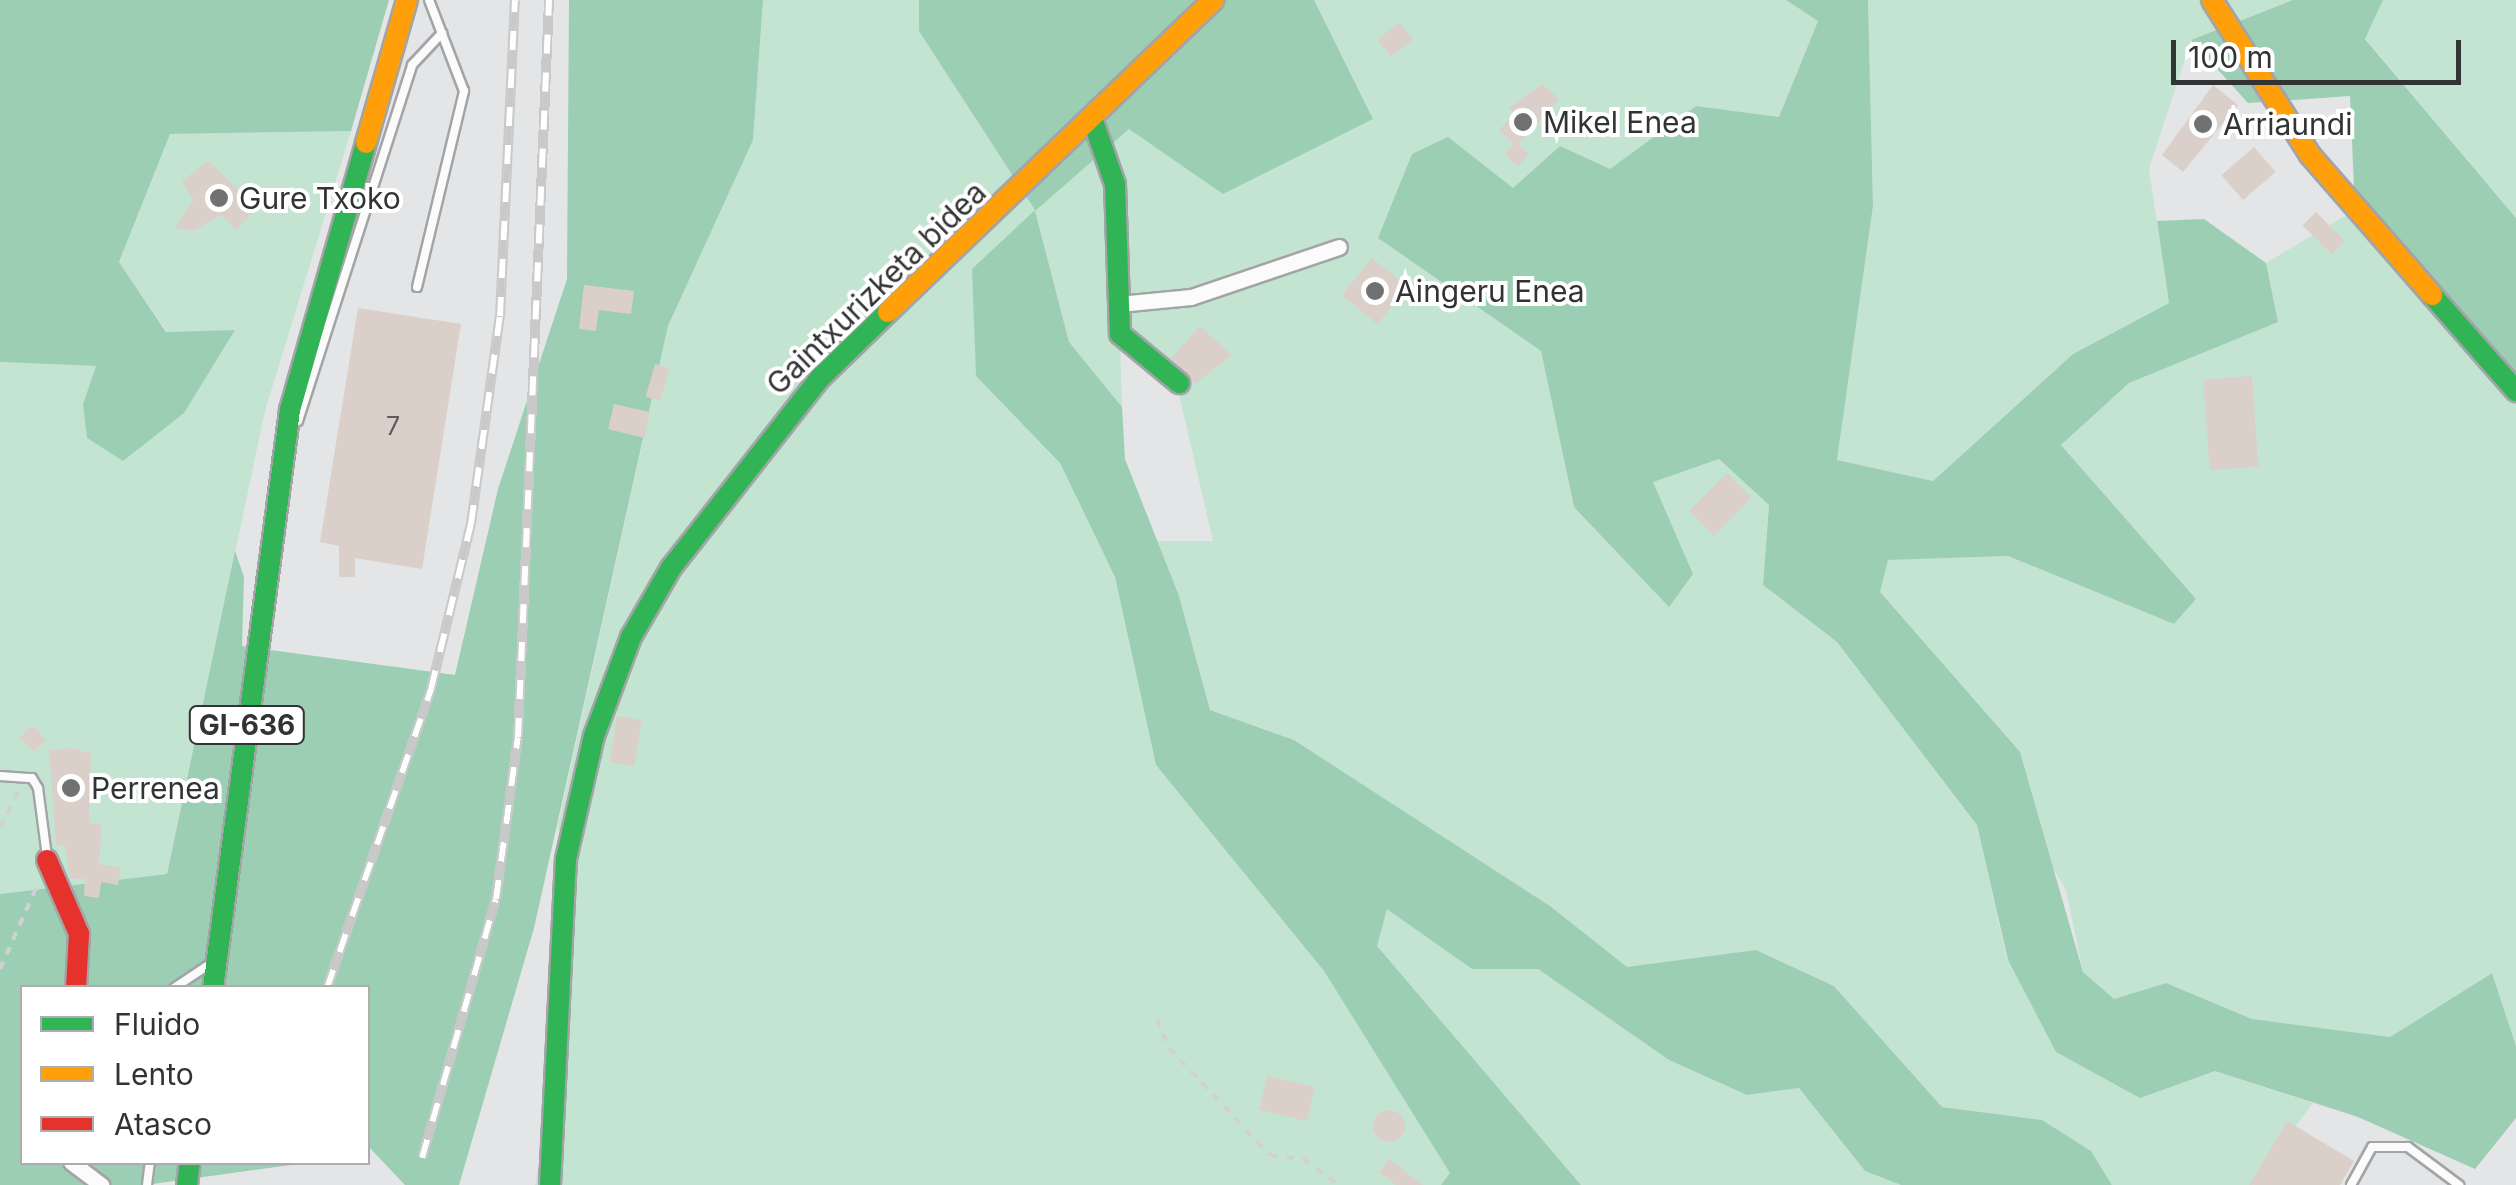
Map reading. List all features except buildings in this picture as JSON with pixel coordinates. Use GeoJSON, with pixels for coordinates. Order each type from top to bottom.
{"type":"FeatureCollection","features":[{"type":"Feature","properties":{"kind":"main road","name":"GI-636"},"geometry":{"type":"LineString","coordinates":[[213,985],[281,462],[316,307],[406,0]]}},
{"type":"Feature","properties":{"kind":"main road","name":"Gaintxurizketa bidea"},"geometry":{"type":"LineString","coordinates":[[550,1185],[566,859],[594,736],[630,636],[683,552],[821,377],[1093,122],[1213,0]]}},
{"type":"Feature","properties":{"kind":"main road"},"geometry":{"type":"LineString","coordinates":[[2212,0],[2310,155],[2516,392]]}},
{"type":"Feature","properties":{"kind":"main road"},"geometry":{"type":"LineString","coordinates":[[1093,122],[1115,184],[1120,334],[1179,384]]}},
{"type":"Feature","properties":{"kind":"main road"},"geometry":{"type":"LineString","coordinates":[[47,860],[79,934],[76,985]]}},
{"type":"Feature","properties":{"kind":"street"},"geometry":{"type":"LineString","coordinates":[[1119,304],[1190,296],[1339,246]]}},
{"type":"Feature","properties":{"kind":"street"},"geometry":{"type":"LineString","coordinates":[[75,1165],[101,1185]]}},
{"type":"Feature","properties":{"kind":"lane"},"geometry":{"type":"LineString","coordinates":[[417,288],[464,91],[430,0]]}},
{"type":"Feature","properties":{"kind":"lane"},"geometry":{"type":"LineString","coordinates":[[281,462],[330,344],[412,66],[442,33]]}},
{"type":"Feature","properties":{"kind":"lane"},"geometry":{"type":"LineString","coordinates":[[0,776],[26,776],[38,788],[47,860]]}},
{"type":"Feature","properties":{"kind":"lane"},"geometry":{"type":"LineString","coordinates":[[179,985],[217,960]]}},
{"type":"Feature","properties":{"kind":"lane"},"geometry":{"type":"LineString","coordinates":[[2352,1185],[2372,1147],[2408,1147],[2459,1185]]}},
{"type":"Feature","properties":{"kind":"path"},"geometry":{"type":"LineString","coordinates":[[0,828],[26,776]]}},
{"type":"Feature","properties":{"kind":"path"},"geometry":{"type":"LineString","coordinates":[[0,969],[47,860]]}},
{"type":"Feature","properties":{"kind":"path"},"geometry":{"type":"LineString","coordinates":[[1156,1019],[1169,1048],[1270,1155],[1303,1160],[1339,1185]]}},
{"type":"Feature","properties":{"kind":"green space"},"geometry":{"type":"Polygon","coordinates":[[[0,0],[389,0],[351,131],[170,134],[119,262],[166,332],[235,330],[184,413],[123,461],[87,438],[83,404],[96,366],[0,362],[0,0]]]}},
{"type":"Feature","properties":{"kind":"green space"},"geometry":{"type":"Polygon","coordinates":[[[569,0],[763,0],[753,140],[668,326],[534,928],[459,1185],[405,1185],[370,1148],[370,985],[20,985],[20,1165],[291,1165],[145,1185],[0,1185],[0,894],[167,874],[235,551],[244,577],[242,646],[455,675],[498,489],[567,279],[569,0]]]}},
{"type":"Feature","properties":{"kind":"green space"},"geometry":{"type":"Polygon","coordinates":[[[763,0],[919,0],[919,31],[1129,129],[1373,119],[1314,0],[1786,0],[1818,21],[1779,117],[1696,106],[1610,170],[1513,188],[1378,238],[1541,351],[1574,507],[1693,574],[1652,482],[1719,459],[1769,505],[1763,585],[1837,642],[1977,825],[2007,960],[2139,1098],[2215,1071],[2313,1103],[2250,1185],[2112,1185],[2091,1151],[2042,1120],[1942,1107],[1834,986],[1756,950],[1627,968],[1550,906],[1294,740],[1210,710],[1179,596],[1153,541],[1213,541],[1179,394],[1120,343],[1122,407],[1069,342],[1035,212],[976,376],[1060,463],[1115,577],[1156,765],[1324,971],[1451,1173],[1441,1185],[535,1185],[570,1005],[573,835],[557,830],[668,326],[753,140],[763,0]]]}},
{"type":"Feature","properties":{"kind":"green space"},"geometry":{"type":"Polygon","coordinates":[[[919,0],[1314,0],[1373,119],[1223,194],[1129,129],[1035,211],[1069,342],[1122,407],[1125,459],[1179,596],[1210,710],[1294,740],[1550,906],[1627,967],[1756,950],[1834,986],[1942,1107],[2042,1120],[2091,1151],[2112,1185],[1901,1185],[1865,1171],[1799,1088],[1747,1095],[1669,1060],[1538,969],[1472,969],[1387,909],[1377,946],[1581,1185],[1441,1185],[1450,1173],[1324,971],[1156,765],[1115,577],[1060,463],[976,376],[972,269],[1035,210],[919,31],[919,0]]]}},
{"type":"Feature","properties":{"kind":"green space"},"geometry":{"type":"Polygon","coordinates":[[[1786,0],[1868,0],[1873,206],[1837,460],[1933,481],[2073,354],[2169,303],[2157,221],[2204,219],[2266,263],[2278,322],[2129,383],[2061,445],[2196,599],[2174,624],[2008,556],[1888,560],[1880,592],[2020,752],[2083,972],[2114,999],[2166,983],[2252,1019],[2390,1037],[2492,973],[2516,1046],[2516,1118],[2475,1169],[2358,1117],[2215,1071],[2140,1098],[2056,1052],[2008,960],[1977,825],[1837,642],[1763,585],[1769,505],[1719,459],[1653,482],[1693,574],[1669,607],[1574,507],[1541,351],[1378,238],[1412,154],[1448,137],[1513,188],[1560,146],[1610,169],[1696,106],[1779,117],[1818,21],[1786,0]]]}},
{"type":"Feature","properties":{"kind":"green space"},"geometry":{"type":"Polygon","coordinates":[[[1868,0],[2293,0],[2191,40],[2149,169],[2169,303],[2073,354],[1933,481],[1837,460],[1873,206],[1868,0]]]}},
{"type":"Feature","properties":{"kind":"green space"},"geometry":{"type":"Polygon","coordinates":[[[2293,0],[2383,0],[2365,39],[2516,218],[2516,381],[2355,210],[2350,96],[2248,103],[2191,40],[2293,0]]]}},
{"type":"Feature","properties":{"kind":"green space"},"geometry":{"type":"Polygon","coordinates":[[[2383,0],[2516,0],[2516,218],[2365,38],[2383,0]]]}},
{"type":"Feature","properties":{"kind":"green space"},"geometry":{"type":"Polygon","coordinates":[[[351,131],[265,411],[167,874],[0,894],[0,362],[96,366],[83,404],[234,330],[167,332],[119,262],[170,134],[351,131]]]}},
{"type":"Feature","properties":{"kind":"green space"},"geometry":{"type":"Polygon","coordinates":[[[2355,210],[2516,382],[2516,1046],[2491,973],[2390,1037],[2252,1019],[2166,983],[2114,999],[2083,972],[2066,890],[1927,655],[1880,592],[1887,560],[2008,556],[2174,624],[2196,599],[2061,445],[2129,383],[2277,322],[2266,263],[2355,210]]]}},
{"type":"Feature","properties":{"kind":"green space"},"geometry":{"type":"Polygon","coordinates":[[[1387,908],[1472,969],[1538,969],[1669,1060],[1747,1095],[1799,1088],[1865,1171],[1901,1185],[1581,1185],[1376,946],[1387,908]]]}},
{"type":"Feature","properties":{"kind":"railway"},"geometry":{"type":"LineString","coordinates":[[328,985],[431,689],[471,524],[500,316],[515,0]]}},
{"type":"Feature","properties":{"kind":"railway"},"geometry":{"type":"LineString","coordinates":[[422,1158],[496,899],[518,737],[549,0]]}},
{"type":"Feature","properties":{"kind":"traffic: fast"},"geometry":{"type":"LineString","coordinates":[[1093,121],[1115,184],[1120,334],[1179,383]]}},
{"type":"Feature","properties":{"kind":"traffic: fast"},"geometry":{"type":"LineString","coordinates":[[213,985],[290,410],[366,143]]}},
{"type":"Feature","properties":{"kind":"traffic: fast"},"geometry":{"type":"LineString","coordinates":[[2432,295],[2516,391]]}},
{"type":"Feature","properties":{"kind":"traffic: fast"},"geometry":{"type":"LineString","coordinates":[[550,1185],[566,859],[594,736],[631,637],[671,568],[821,377],[888,312]]}},
{"type":"Feature","properties":{"kind":"traffic: fast"},"geometry":{"type":"LineString","coordinates":[[187,1185],[190,1165]]}},
{"type":"Feature","properties":{"kind":"traffic: slow"},"geometry":{"type":"LineString","coordinates":[[366,143],[407,0]]}},
{"type":"Feature","properties":{"kind":"traffic: slow"},"geometry":{"type":"LineString","coordinates":[[888,312],[1213,0]]}},
{"type":"Feature","properties":{"kind":"traffic: slow"},"geometry":{"type":"LineString","coordinates":[[2212,0],[2310,155],[2432,295]]}},
{"type":"Feature","properties":{"kind":"traffic: jam"},"geometry":{"type":"LineString","coordinates":[[47,860],[79,934],[76,985]]}},
{"type":"Feature","properties":{"kind":"place","name":"Mikel Enea"},"geometry":{"type":"Point","coordinates":[1523,122]}},
{"type":"Feature","properties":{"kind":"place","name":"Arriaundi"},"geometry":{"type":"Point","coordinates":[2203,124]}},
{"type":"Feature","properties":{"kind":"place","name":"Gure Txoko"},"geometry":{"type":"Point","coordinates":[219,198]}},
{"type":"Feature","properties":{"kind":"place","name":"Aingeru Enea"},"geometry":{"type":"Point","coordinates":[1375,291]}},
{"type":"Feature","properties":{"kind":"place","name":"Perrenea"},"geometry":{"type":"Point","coordinates":[71,788]}}]}
